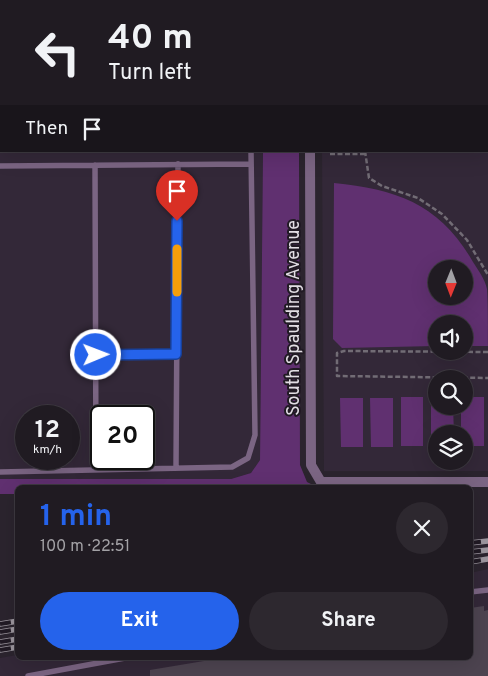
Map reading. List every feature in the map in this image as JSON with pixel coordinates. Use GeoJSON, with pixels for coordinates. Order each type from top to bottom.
{"type":"FeatureCollection","features":[{"type":"Feature","properties":{"kind":"street","name":"South Spaulding Avenue"},"geometry":{"type":"LineString","coordinates":[[310,152],[311,465],[321,482],[488,482]]}},
{"type":"Feature","properties":{"kind":"lane"},"geometry":{"type":"LineString","coordinates":[[155,469],[232,467],[248,458],[255,435],[251,152]]}},
{"type":"Feature","properties":{"kind":"lane"},"geometry":{"type":"LineString","coordinates":[[176,468],[178,164]]}},
{"type":"Feature","properties":{"kind":"lane"},"geometry":{"type":"LineString","coordinates":[[0,166],[251,164]]}},
{"type":"Feature","properties":{"kind":"lane"},"geometry":{"type":"LineString","coordinates":[[95,165],[96,405]]}},
{"type":"Feature","properties":{"kind":"lane"},"geometry":{"type":"LineString","coordinates":[[96,355],[176,354]]}},
{"type":"Feature","properties":{"kind":"lane"},"geometry":{"type":"LineString","coordinates":[[0,472],[96,470]]}},
{"type":"Feature","properties":{"kind":"lane"},"geometry":{"type":"LineString","coordinates":[[473,592],[488,590]]}},
{"type":"Feature","properties":{"kind":"lane"},"geometry":{"type":"LineString","coordinates":[[28,676],[114,660]]}},
{"type":"Feature","properties":{"kind":"path"},"geometry":{"type":"LineString","coordinates":[[330,154],[365,153],[369,178],[373,182],[418,198],[442,214],[467,240],[488,275]]}},
{"type":"Feature","properties":{"kind":"path"},"geometry":{"type":"LineString","coordinates":[[488,352],[344,351],[338,353],[337,376],[488,378]]}},
{"type":"Feature","properties":{"kind":"shaded area"},"geometry":{"type":"Polygon","coordinates":[[[0,152],[263,152],[260,460],[251,473],[231,479],[0,479],[0,152]]]}},
{"type":"Feature","properties":{"kind":"shaded area"},"geometry":{"type":"Polygon","coordinates":[[[263,152],[299,152],[300,465],[307,482],[313,485],[15,485],[15,494],[0,494],[0,479],[231,479],[251,473],[260,460],[263,152]]]}},
{"type":"Feature","properties":{"kind":"shaded area"},"geometry":{"type":"Polygon","coordinates":[[[322,152],[488,152],[488,471],[324,471],[322,152]]]}},
{"type":"Feature","properties":{"kind":"shaded area"},"geometry":{"type":"Polygon","coordinates":[[[334,183],[378,190],[415,203],[447,226],[460,242],[471,260],[428,260],[428,305],[473,305],[473,262],[486,285],[488,300],[488,346],[473,346],[473,315],[428,315],[428,346],[342,348],[333,339],[334,183]]]}},
{"type":"Feature","properties":{"kind":"shaded area"},"geometry":{"type":"Polygon","coordinates":[[[401,397],[423,397],[423,446],[401,446],[401,397]]]}},
{"type":"Feature","properties":{"kind":"shaded area"},"geometry":{"type":"Polygon","coordinates":[[[473,397],[484,397],[484,446],[473,446],[473,425],[461,425],[461,415],[473,415],[473,397]]]}},
{"type":"Feature","properties":{"kind":"shaded area"},"geometry":{"type":"Polygon","coordinates":[[[340,398],[363,398],[363,447],[341,447],[340,398]]]}},
{"type":"Feature","properties":{"kind":"shaded area"},"geometry":{"type":"Polygon","coordinates":[[[370,398],[393,398],[393,447],[371,447],[370,398]]]}},
{"type":"Feature","properties":{"kind":"shaded area"},"geometry":{"type":"Polygon","coordinates":[[[431,415],[453,415],[454,425],[431,425],[431,415]]]}},
{"type":"Feature","properties":{"kind":"shaded area"},"geometry":{"type":"Polygon","coordinates":[[[488,569],[488,676],[0,676],[0,658],[15,655],[15,660],[473,660],[473,572],[488,569]]]}},
{"type":"Feature","properties":{"kind":"building"},"geometry":{"type":"Polygon","coordinates":[[[484,606],[484,611],[488,610],[488,676],[150,676],[150,670],[210,660],[473,660],[473,608],[484,606]]]}},
{"type":"Feature","properties":{"kind":"railway"},"geometry":{"type":"LineString","coordinates":[[473,543],[488,541]]}},
{"type":"Feature","properties":{"kind":"railway"},"geometry":{"type":"LineString","coordinates":[[473,552],[488,550]]}},
{"type":"Feature","properties":{"kind":"railway"},"geometry":{"type":"LineString","coordinates":[[473,562],[488,559]]}},
{"type":"Feature","properties":{"kind":"railway"},"geometry":{"type":"LineString","coordinates":[[0,624],[15,622]]}},
{"type":"Feature","properties":{"kind":"railway"},"geometry":{"type":"LineString","coordinates":[[0,632],[15,630]]}},
{"type":"Feature","properties":{"kind":"railway"},"geometry":{"type":"LineString","coordinates":[[0,642],[15,640]]}},
{"type":"Feature","properties":{"kind":"railway"},"geometry":{"type":"LineString","coordinates":[[0,650],[15,648]]}},
{"type":"Feature","properties":{"kind":"slow traffic"},"geometry":{"type":"LineString","coordinates":[[177,249],[177,292]]}},
{"type":"Feature","properties":{"kind":"route"},"geometry":{"type":"LineString","coordinates":[[96,355],[176,354],[177,221]]}}]}
